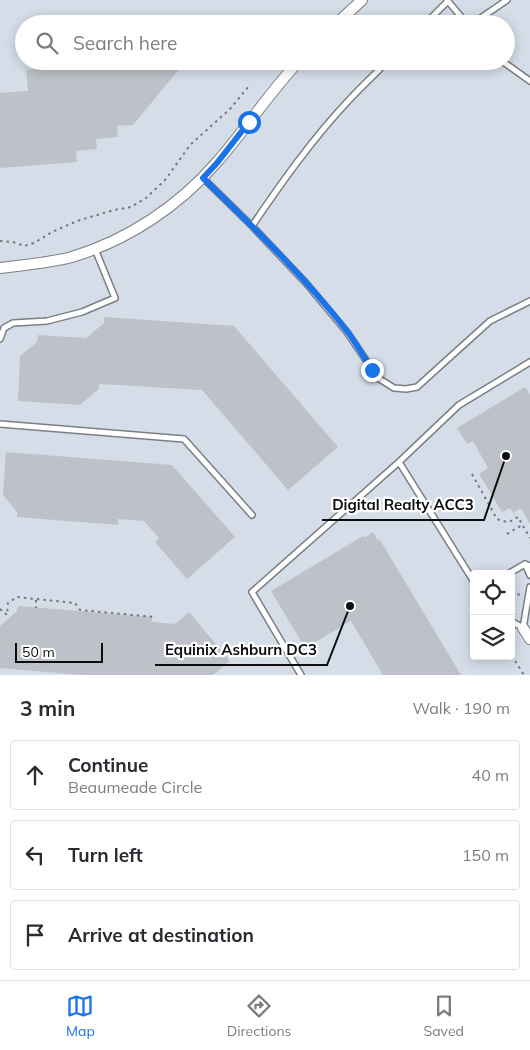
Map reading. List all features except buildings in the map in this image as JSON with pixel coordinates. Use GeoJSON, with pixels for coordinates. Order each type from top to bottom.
{"type":"FeatureCollection","features":[{"type":"Feature","properties":{"kind":"street"},"geometry":{"type":"LineString","coordinates":[[346,15],[362,0]]}},
{"type":"Feature","properties":{"kind":"street"},"geometry":{"type":"LineString","coordinates":[[0,268],[47,262],[95,249],[144,225],[162,213],[203,178],[217,163],[291,70]]}},
{"type":"Feature","properties":{"kind":"street"},"geometry":{"type":"LineString","coordinates":[[523,628],[530,639]]}},
{"type":"Feature","properties":{"kind":"lane"},"geometry":{"type":"LineString","coordinates":[[434,15],[448,0],[460,15]]}},
{"type":"Feature","properties":{"kind":"lane"},"geometry":{"type":"LineString","coordinates":[[485,15],[507,0]]}},
{"type":"Feature","properties":{"kind":"lane"},"geometry":{"type":"LineString","coordinates":[[252,226],[287,175],[318,135],[350,98],[379,70]]}},
{"type":"Feature","properties":{"kind":"lane"},"geometry":{"type":"LineString","coordinates":[[515,70],[530,81]]}},
{"type":"Feature","properties":{"kind":"lane"},"geometry":{"type":"LineString","coordinates":[[203,178],[306,283],[347,332],[378,378],[394,388],[406,389],[417,386],[490,321],[530,300]]}},
{"type":"Feature","properties":{"kind":"lane"},"geometry":{"type":"LineString","coordinates":[[0,339],[4,328],[13,323],[47,321],[82,312],[115,298],[95,249]]}},
{"type":"Feature","properties":{"kind":"lane"},"geometry":{"type":"LineString","coordinates":[[301,675],[252,592],[399,462],[460,405],[530,362]]}},
{"type":"Feature","properties":{"kind":"lane"},"geometry":{"type":"LineString","coordinates":[[0,424],[184,439],[252,515]]}},
{"type":"Feature","properties":{"kind":"lane"},"geometry":{"type":"LineString","coordinates":[[399,462],[470,576]]}},
{"type":"Feature","properties":{"kind":"lane"},"geometry":{"type":"LineString","coordinates":[[515,571],[527,565],[530,575]]}},
{"type":"Feature","properties":{"kind":"lane"},"geometry":{"type":"LineString","coordinates":[[515,623],[523,628],[530,587]]}},
{"type":"Feature","properties":{"kind":"path"},"geometry":{"type":"LineString","coordinates":[[0,241],[24,246],[34,244],[52,232],[76,221],[131,207],[146,198],[166,179],[190,145],[230,109],[249,86]]}},
{"type":"Feature","properties":{"kind":"path"},"geometry":{"type":"LineString","coordinates":[[472,474],[498,518],[509,522],[518,517],[530,538]]}},
{"type":"Feature","properties":{"kind":"path"},"geometry":{"type":"LineString","coordinates":[[507,534],[522,525]]}},
{"type":"Feature","properties":{"kind":"path"},"geometry":{"type":"LineString","coordinates":[[0,609],[7,615],[8,603],[17,597],[75,603],[80,610],[155,616]]}},
{"type":"Feature","properties":{"kind":"path"},"geometry":{"type":"LineString","coordinates":[[36,599],[36,608]]}},
{"type":"Feature","properties":{"kind":"path"},"geometry":{"type":"LineString","coordinates":[[515,660],[524,675]]}},
{"type":"Feature","properties":{"kind":"shaded area"},"geometry":{"type":"Polygon","coordinates":[[[0,0],[530,0],[530,675],[0,675],[0,0]]]}},
{"type":"Feature","properties":{"kind":"place","name":"Digital Realty ACC3"},"geometry":{"type":"Point","coordinates":[506,456]}},
{"type":"Feature","properties":{"kind":"place","name":"Equinix Ashburn DC3"},"geometry":{"type":"Point","coordinates":[350,606]}},
{"type":"Feature","properties":{"kind":"route"},"geometry":{"type":"LineString","coordinates":[[249,122],[203,178],[306,283],[347,332],[372,370]]}}]}
